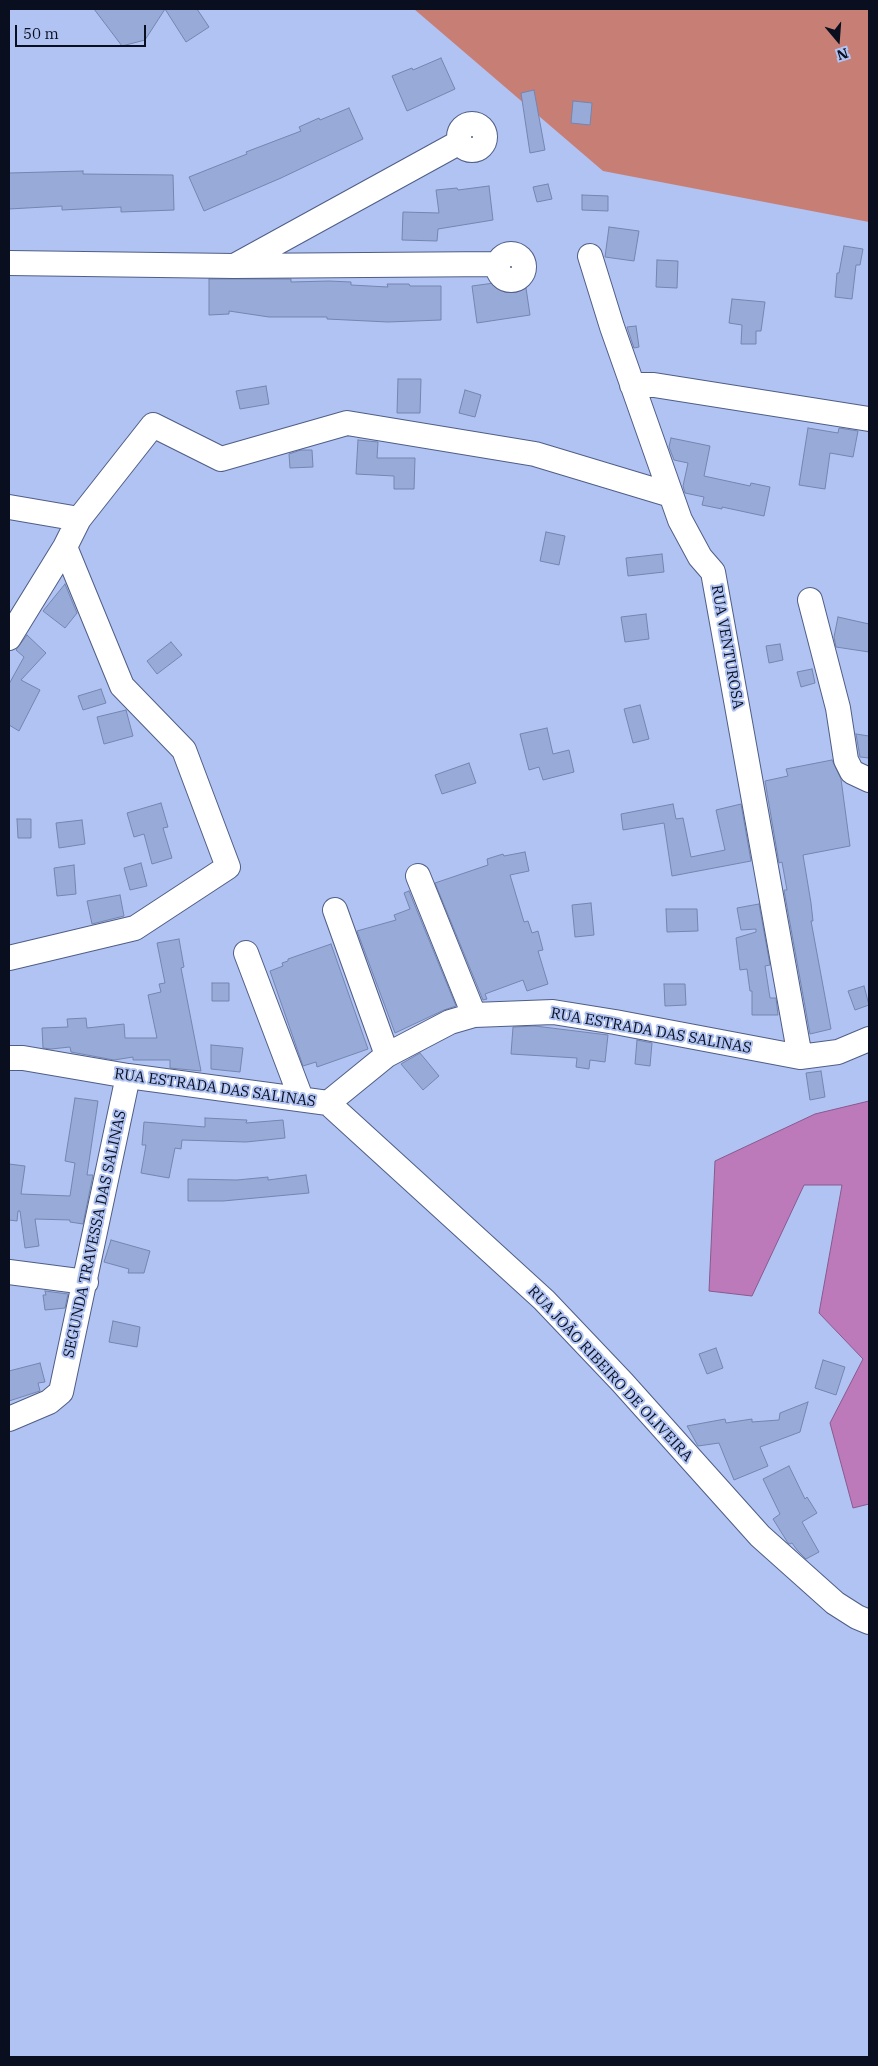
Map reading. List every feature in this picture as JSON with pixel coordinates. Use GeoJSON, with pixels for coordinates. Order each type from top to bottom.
{"type":"FeatureCollection","features":[{"type":"Feature","properties":{"kind":"street"},"geometry":{"type":"LineString","coordinates":[[234,266],[460,142]]}},
{"type":"Feature","properties":{"kind":"street","name":"RUA VENTUROSA"},"geometry":{"type":"LineString","coordinates":[[590,256],[632,384],[680,520],[700,557],[713,572],[800,1057]]}},
{"type":"Feature","properties":{"kind":"street"},"geometry":{"type":"LineString","coordinates":[[9,263],[234,266],[498,264]]}},
{"type":"Feature","properties":{"kind":"street"},"geometry":{"type":"LineString","coordinates":[[632,384],[654,385],[869,418]]}},
{"type":"Feature","properties":{"kind":"street"},"geometry":{"type":"LineString","coordinates":[[9,638],[65,547],[79,519],[153,425],[221,459],[347,423],[535,454],[671,495]]}},
{"type":"Feature","properties":{"kind":"street"},"geometry":{"type":"LineString","coordinates":[[9,507],[79,519]]}},
{"type":"Feature","properties":{"kind":"street"},"geometry":{"type":"LineString","coordinates":[[9,958],[135,928],[228,867],[184,750],[122,686],[65,547]]}},
{"type":"Feature","properties":{"kind":"street"},"geometry":{"type":"LineString","coordinates":[[810,600],[838,708],[846,760],[852,772],[869,780]]}},
{"type":"Feature","properties":{"kind":"street"},"geometry":{"type":"LineString","coordinates":[[418,876],[474,1015]]}},
{"type":"Feature","properties":{"kind":"street"},"geometry":{"type":"LineString","coordinates":[[335,910],[387,1055]]}},
{"type":"Feature","properties":{"kind":"street"},"geometry":{"type":"LineString","coordinates":[[246,953],[301,1098]]}},
{"type":"Feature","properties":{"kind":"street","name":"RUA ESTRADA DAS SALINAS"},"geometry":{"type":"LineString","coordinates":[[9,1058],[23,1058],[128,1076],[328,1103],[387,1055],[450,1022],[474,1015],[553,1012],[800,1057],[838,1052],[869,1040]]}},
{"type":"Feature","properties":{"kind":"street","name":"SEGUNDA TRAVESSA DAS SALINAS"},"geometry":{"type":"LineString","coordinates":[[9,1419],[49,1402],[61,1392],[86,1282],[128,1076]]}},
{"type":"Feature","properties":{"kind":"street","name":"RUA JOÃO RIBEIRO DE OLIVEIRA"},"geometry":{"type":"LineString","coordinates":[[328,1103],[544,1300],[622,1382],[760,1536],[835,1603],[869,1622]]}},
{"type":"Feature","properties":{"kind":"street"},"geometry":{"type":"LineString","coordinates":[[9,1272],[86,1282]]}},
{"type":"Feature","properties":{"kind":"shaded area"},"geometry":{"type":"Polygon","coordinates":[[[414,9],[869,9],[869,222],[603,171],[414,9]]]}},
{"type":"Feature","properties":{"kind":"shaded area"},"geometry":{"type":"Polygon","coordinates":[[[869,1101],[869,1504],[853,1508],[830,1423],[863,1359],[819,1313],[842,1185],[804,1185],[752,1296],[709,1291],[715,1161],[815,1114],[869,1101]]]}},
{"type":"Feature","properties":{"kind":"building"},"geometry":{"type":"Polygon","coordinates":[[[94,9],[165,9],[145,40],[122,46],[94,9]]]}},
{"type":"Feature","properties":{"kind":"building"},"geometry":{"type":"Polygon","coordinates":[[[165,9],[197,9],[209,27],[186,42],[165,9]]]}},
{"type":"Feature","properties":{"kind":"building"},"geometry":{"type":"Polygon","coordinates":[[[441,58],[455,89],[407,111],[392,76],[412,68],[413,70],[441,58]]]}},
{"type":"Feature","properties":{"kind":"building"},"geometry":{"type":"Polygon","coordinates":[[[534,90],[545,150],[530,153],[521,93],[534,90]]]}},
{"type":"Feature","properties":{"kind":"building"},"geometry":{"type":"Polygon","coordinates":[[[573,101],[592,103],[590,125],[571,123],[573,101]]]}},
{"type":"Feature","properties":{"kind":"building"},"geometry":{"type":"Polygon","coordinates":[[[349,108],[363,139],[281,178],[204,211],[189,177],[301,131],[299,127],[319,118],[320,120],[349,108]]]}},
{"type":"Feature","properties":{"kind":"building"},"geometry":{"type":"Polygon","coordinates":[[[83,171],[83,174],[173,175],[174,210],[121,212],[121,207],[62,210],[62,206],[9,209],[9,173],[83,171]]]}},
{"type":"Feature","properties":{"kind":"building"},"geometry":{"type":"Polygon","coordinates":[[[548,184],[552,199],[537,202],[533,187],[548,184]]]}},
{"type":"Feature","properties":{"kind":"building"},"geometry":{"type":"Polygon","coordinates":[[[489,186],[493,220],[438,229],[437,241],[402,240],[403,212],[439,213],[436,190],[457,188],[458,190],[489,186]]]}},
{"type":"Feature","properties":{"kind":"building"},"geometry":{"type":"Polygon","coordinates":[[[582,195],[608,196],[608,211],[582,210],[582,195]]]}},
{"type":"Feature","properties":{"kind":"building"},"geometry":{"type":"Polygon","coordinates":[[[609,227],[639,231],[634,261],[605,257],[609,227]]]}},
{"type":"Feature","properties":{"kind":"building"},"geometry":{"type":"Polygon","coordinates":[[[844,246],[863,249],[860,265],[856,265],[852,299],[835,297],[837,273],[839,273],[844,246]]]}},
{"type":"Feature","properties":{"kind":"building"},"geometry":{"type":"Polygon","coordinates":[[[657,260],[678,261],[677,288],[656,287],[657,260]]]}},
{"type":"Feature","properties":{"kind":"building"},"geometry":{"type":"Polygon","coordinates":[[[209,279],[291,279],[291,282],[351,282],[351,285],[388,287],[387,284],[441,286],[441,320],[388,322],[327,319],[327,317],[269,317],[229,311],[229,314],[209,315],[209,279]]]}},
{"type":"Feature","properties":{"kind":"building"},"geometry":{"type":"Polygon","coordinates":[[[525,281],[530,315],[477,323],[472,286],[525,281]]]}},
{"type":"Feature","properties":{"kind":"building"},"geometry":{"type":"Polygon","coordinates":[[[732,299],[765,302],[761,331],[756,331],[756,344],[741,344],[742,325],[729,323],[732,299]]]}},
{"type":"Feature","properties":{"kind":"building"},"geometry":{"type":"Polygon","coordinates":[[[636,326],[639,347],[634,348],[627,327],[636,326]]]}},
{"type":"Feature","properties":{"kind":"building"},"geometry":{"type":"Polygon","coordinates":[[[398,379],[421,379],[420,413],[397,413],[398,379]]]}},
{"type":"Feature","properties":{"kind":"building"},"geometry":{"type":"Polygon","coordinates":[[[266,386],[269,404],[240,409],[236,391],[266,386]]]}},
{"type":"Feature","properties":{"kind":"building"},"geometry":{"type":"Polygon","coordinates":[[[465,390],[481,395],[475,417],[459,413],[465,390]]]}},
{"type":"Feature","properties":{"kind":"building"},"geometry":{"type":"Polygon","coordinates":[[[808,428],[838,433],[839,428],[858,431],[853,457],[830,453],[825,489],[799,485],[808,428]]]}},
{"type":"Feature","properties":{"kind":"building"},"geometry":{"type":"Polygon","coordinates":[[[671,438],[710,446],[704,476],[750,486],[751,483],[770,487],[764,516],[722,507],[722,509],[702,505],[704,497],[685,493],[683,486],[688,463],[674,460],[669,447],[671,438]]]}},
{"type":"Feature","properties":{"kind":"building"},"geometry":{"type":"Polygon","coordinates":[[[358,440],[378,442],[377,458],[415,458],[414,489],[394,489],[394,476],[356,474],[358,440]]]}},
{"type":"Feature","properties":{"kind":"building"},"geometry":{"type":"Polygon","coordinates":[[[301,450],[312,450],[313,467],[290,468],[289,454],[301,450]]]}},
{"type":"Feature","properties":{"kind":"building"},"geometry":{"type":"Polygon","coordinates":[[[546,532],[565,536],[559,565],[540,561],[546,532]]]}},
{"type":"Feature","properties":{"kind":"building"},"geometry":{"type":"Polygon","coordinates":[[[662,554],[664,572],[628,576],[626,558],[662,554]]]}},
{"type":"Feature","properties":{"kind":"building"},"geometry":{"type":"Polygon","coordinates":[[[65,584],[77,613],[65,628],[43,611],[65,584]]]}},
{"type":"Feature","properties":{"kind":"building"},"geometry":{"type":"Polygon","coordinates":[[[646,614],[649,639],[625,642],[621,617],[646,614]]]}},
{"type":"Feature","properties":{"kind":"building"},"geometry":{"type":"Polygon","coordinates":[[[838,617],[869,624],[869,652],[836,647],[834,637],[838,617]]]}},
{"type":"Feature","properties":{"kind":"building"},"geometry":{"type":"Polygon","coordinates":[[[27,635],[46,653],[21,680],[40,690],[19,731],[9,725],[9,684],[24,657],[16,650],[27,635]]]}},
{"type":"Feature","properties":{"kind":"building"},"geometry":{"type":"Polygon","coordinates":[[[171,642],[182,655],[157,674],[147,661],[171,642]]]}},
{"type":"Feature","properties":{"kind":"building"},"geometry":{"type":"Polygon","coordinates":[[[780,644],[783,660],[769,663],[766,646],[780,644]]]}},
{"type":"Feature","properties":{"kind":"building"},"geometry":{"type":"Polygon","coordinates":[[[812,669],[815,683],[801,687],[797,672],[812,669]]]}},
{"type":"Feature","properties":{"kind":"building"},"geometry":{"type":"Polygon","coordinates":[[[101,689],[106,703],[83,710],[78,696],[101,689]]]}},
{"type":"Feature","properties":{"kind":"building"},"geometry":{"type":"Polygon","coordinates":[[[640,705],[649,739],[633,743],[624,709],[640,705]]]}},
{"type":"Feature","properties":{"kind":"building"},"geometry":{"type":"Polygon","coordinates":[[[126,710],[133,736],[104,744],[97,717],[126,710]]]}},
{"type":"Feature","properties":{"kind":"building"},"geometry":{"type":"Polygon","coordinates":[[[547,728],[553,754],[569,750],[574,772],[543,780],[539,767],[529,770],[520,734],[547,728]]]}},
{"type":"Feature","properties":{"kind":"building"},"geometry":{"type":"Polygon","coordinates":[[[856,734],[869,736],[869,758],[860,757],[856,734]]]}},
{"type":"Feature","properties":{"kind":"building"},"geometry":{"type":"Polygon","coordinates":[[[832,760],[841,779],[850,846],[803,855],[811,903],[813,921],[811,921],[831,1029],[810,1034],[784,890],[787,890],[782,862],[779,863],[765,781],[788,776],[786,769],[832,760]]]}},
{"type":"Feature","properties":{"kind":"building"},"geometry":{"type":"Polygon","coordinates":[[[469,763],[476,783],[442,794],[435,775],[469,763]]]}},
{"type":"Feature","properties":{"kind":"building"},"geometry":{"type":"Polygon","coordinates":[[[161,803],[168,827],[163,828],[172,858],[152,864],[144,834],[134,837],[127,813],[161,803]]]}},
{"type":"Feature","properties":{"kind":"building"},"geometry":{"type":"Polygon","coordinates":[[[673,804],[676,819],[683,818],[691,857],[725,850],[716,810],[741,804],[751,861],[672,876],[664,823],[623,830],[621,814],[673,804]]]}},
{"type":"Feature","properties":{"kind":"building"},"geometry":{"type":"Polygon","coordinates":[[[17,819],[31,819],[31,838],[18,838],[17,819]]]}},
{"type":"Feature","properties":{"kind":"building"},"geometry":{"type":"Polygon","coordinates":[[[82,820],[85,844],[59,848],[56,823],[82,820]]]}},
{"type":"Feature","properties":{"kind":"building"},"geometry":{"type":"Polygon","coordinates":[[[525,852],[529,871],[510,875],[524,922],[528,921],[532,933],[538,931],[543,950],[538,951],[548,984],[527,991],[523,980],[485,994],[487,999],[483,1000],[435,883],[488,865],[487,859],[503,854],[504,856],[525,852]]]}},
{"type":"Feature","properties":{"kind":"building"},"geometry":{"type":"Polygon","coordinates":[[[141,863],[147,886],[130,890],[124,868],[141,863]]]}},
{"type":"Feature","properties":{"kind":"building"},"geometry":{"type":"Polygon","coordinates":[[[74,865],[76,894],[57,896],[54,868],[74,865]]]}},
{"type":"Feature","properties":{"kind":"building"},"geometry":{"type":"Polygon","coordinates":[[[409,891],[456,1006],[395,1033],[357,931],[396,920],[394,915],[410,909],[404,893],[409,891]]]}},
{"type":"Feature","properties":{"kind":"building"},"geometry":{"type":"Polygon","coordinates":[[[120,895],[124,916],[92,924],[87,901],[120,895]]]}},
{"type":"Feature","properties":{"kind":"building"},"geometry":{"type":"Polygon","coordinates":[[[591,903],[594,935],[575,937],[572,905],[591,903]]]}},
{"type":"Feature","properties":{"kind":"building"},"geometry":{"type":"Polygon","coordinates":[[[759,904],[770,965],[765,966],[770,998],[776,998],[778,1015],[752,1015],[752,991],[750,991],[747,969],[740,970],[736,938],[756,932],[756,929],[741,930],[737,908],[759,904]]]}},
{"type":"Feature","properties":{"kind":"building"},"geometry":{"type":"Polygon","coordinates":[[[666,909],[697,909],[698,931],[667,932],[666,909]]]}},
{"type":"Feature","properties":{"kind":"building"},"geometry":{"type":"Polygon","coordinates":[[[179,939],[184,967],[181,968],[201,1071],[170,1068],[170,1060],[133,1060],[133,1057],[114,1060],[71,1052],[70,1047],[43,1048],[42,1028],[68,1027],[67,1019],[86,1018],[87,1028],[124,1024],[125,1038],[157,1038],[148,995],[161,992],[159,984],[165,983],[157,943],[179,939]]]}},
{"type":"Feature","properties":{"kind":"building"},"geometry":{"type":"Polygon","coordinates":[[[331,944],[368,1049],[317,1067],[316,1062],[303,1066],[270,971],[283,966],[282,963],[288,961],[288,959],[331,944]]]}},
{"type":"Feature","properties":{"kind":"building"},"geometry":{"type":"Polygon","coordinates":[[[212,983],[229,983],[229,1001],[212,1001],[212,983]]]}},
{"type":"Feature","properties":{"kind":"building"},"geometry":{"type":"Polygon","coordinates":[[[664,984],[685,984],[686,1005],[665,1006],[664,984]]]}},
{"type":"Feature","properties":{"kind":"building"},"geometry":{"type":"Polygon","coordinates":[[[864,986],[869,1005],[855,1010],[848,991],[864,986]]]}},
{"type":"Feature","properties":{"kind":"building"},"geometry":{"type":"Polygon","coordinates":[[[535,1026],[608,1035],[605,1062],[590,1060],[589,1069],[576,1067],[577,1058],[511,1054],[513,1027],[535,1026]]]}},
{"type":"Feature","properties":{"kind":"building"},"geometry":{"type":"Polygon","coordinates":[[[637,1040],[652,1043],[650,1066],[635,1064],[637,1040]]]}},
{"type":"Feature","properties":{"kind":"building"},"geometry":{"type":"Polygon","coordinates":[[[211,1045],[243,1048],[240,1072],[211,1069],[211,1045]]]}},
{"type":"Feature","properties":{"kind":"building"},"geometry":{"type":"Polygon","coordinates":[[[420,1053],[439,1076],[423,1090],[401,1064],[420,1053]]]}},
{"type":"Feature","properties":{"kind":"building"},"geometry":{"type":"Polygon","coordinates":[[[821,1071],[825,1097],[810,1100],[806,1073],[821,1071]]]}},
{"type":"Feature","properties":{"kind":"building"},"geometry":{"type":"Polygon","coordinates":[[[75,1098],[98,1101],[87,1175],[93,1175],[83,1224],[70,1222],[70,1220],[35,1219],[39,1246],[25,1248],[20,1211],[18,1211],[17,1221],[9,1220],[9,1164],[25,1166],[21,1194],[70,1196],[75,1163],[65,1161],[75,1098]]]}},
{"type":"Feature","properties":{"kind":"building"},"geometry":{"type":"Polygon","coordinates":[[[205,1118],[247,1120],[246,1123],[283,1120],[285,1138],[246,1142],[182,1140],[181,1149],[175,1148],[169,1178],[141,1173],[146,1145],[142,1145],[144,1122],[205,1127],[205,1118]]]}},
{"type":"Feature","properties":{"kind":"building"},"geometry":{"type":"Polygon","coordinates":[[[306,1175],[309,1193],[223,1201],[188,1201],[188,1179],[237,1180],[268,1177],[268,1180],[306,1175]]]}},
{"type":"Feature","properties":{"kind":"building"},"geometry":{"type":"Polygon","coordinates":[[[111,1240],[150,1251],[144,1273],[128,1273],[129,1269],[104,1262],[111,1240]]]}},
{"type":"Feature","properties":{"kind":"building"},"geometry":{"type":"Polygon","coordinates":[[[45,1291],[68,1294],[65,1308],[45,1310],[43,1295],[46,1295],[45,1291]]]}},
{"type":"Feature","properties":{"kind":"building"},"geometry":{"type":"Polygon","coordinates":[[[113,1321],[140,1327],[137,1347],[109,1342],[113,1321]]]}},
{"type":"Feature","properties":{"kind":"building"},"geometry":{"type":"Polygon","coordinates":[[[716,1348],[723,1368],[707,1374],[699,1354],[716,1348]]]}},
{"type":"Feature","properties":{"kind":"building"},"geometry":{"type":"Polygon","coordinates":[[[823,1360],[845,1367],[836,1395],[815,1388],[823,1360]]]}},
{"type":"Feature","properties":{"kind":"building"},"geometry":{"type":"Polygon","coordinates":[[[40,1363],[45,1382],[38,1383],[40,1391],[9,1401],[9,1371],[40,1363]]]}},
{"type":"Feature","properties":{"kind":"building"},"geometry":{"type":"Polygon","coordinates":[[[808,1402],[800,1432],[760,1447],[768,1466],[734,1480],[719,1443],[698,1446],[687,1426],[725,1419],[726,1423],[752,1419],[752,1422],[779,1420],[780,1413],[808,1402]]]}},
{"type":"Feature","properties":{"kind":"building"},"geometry":{"type":"Polygon","coordinates":[[[789,1466],[805,1499],[807,1497],[817,1513],[802,1522],[819,1552],[806,1559],[792,1543],[788,1543],[773,1519],[780,1514],[763,1479],[789,1466]]]}}]}
